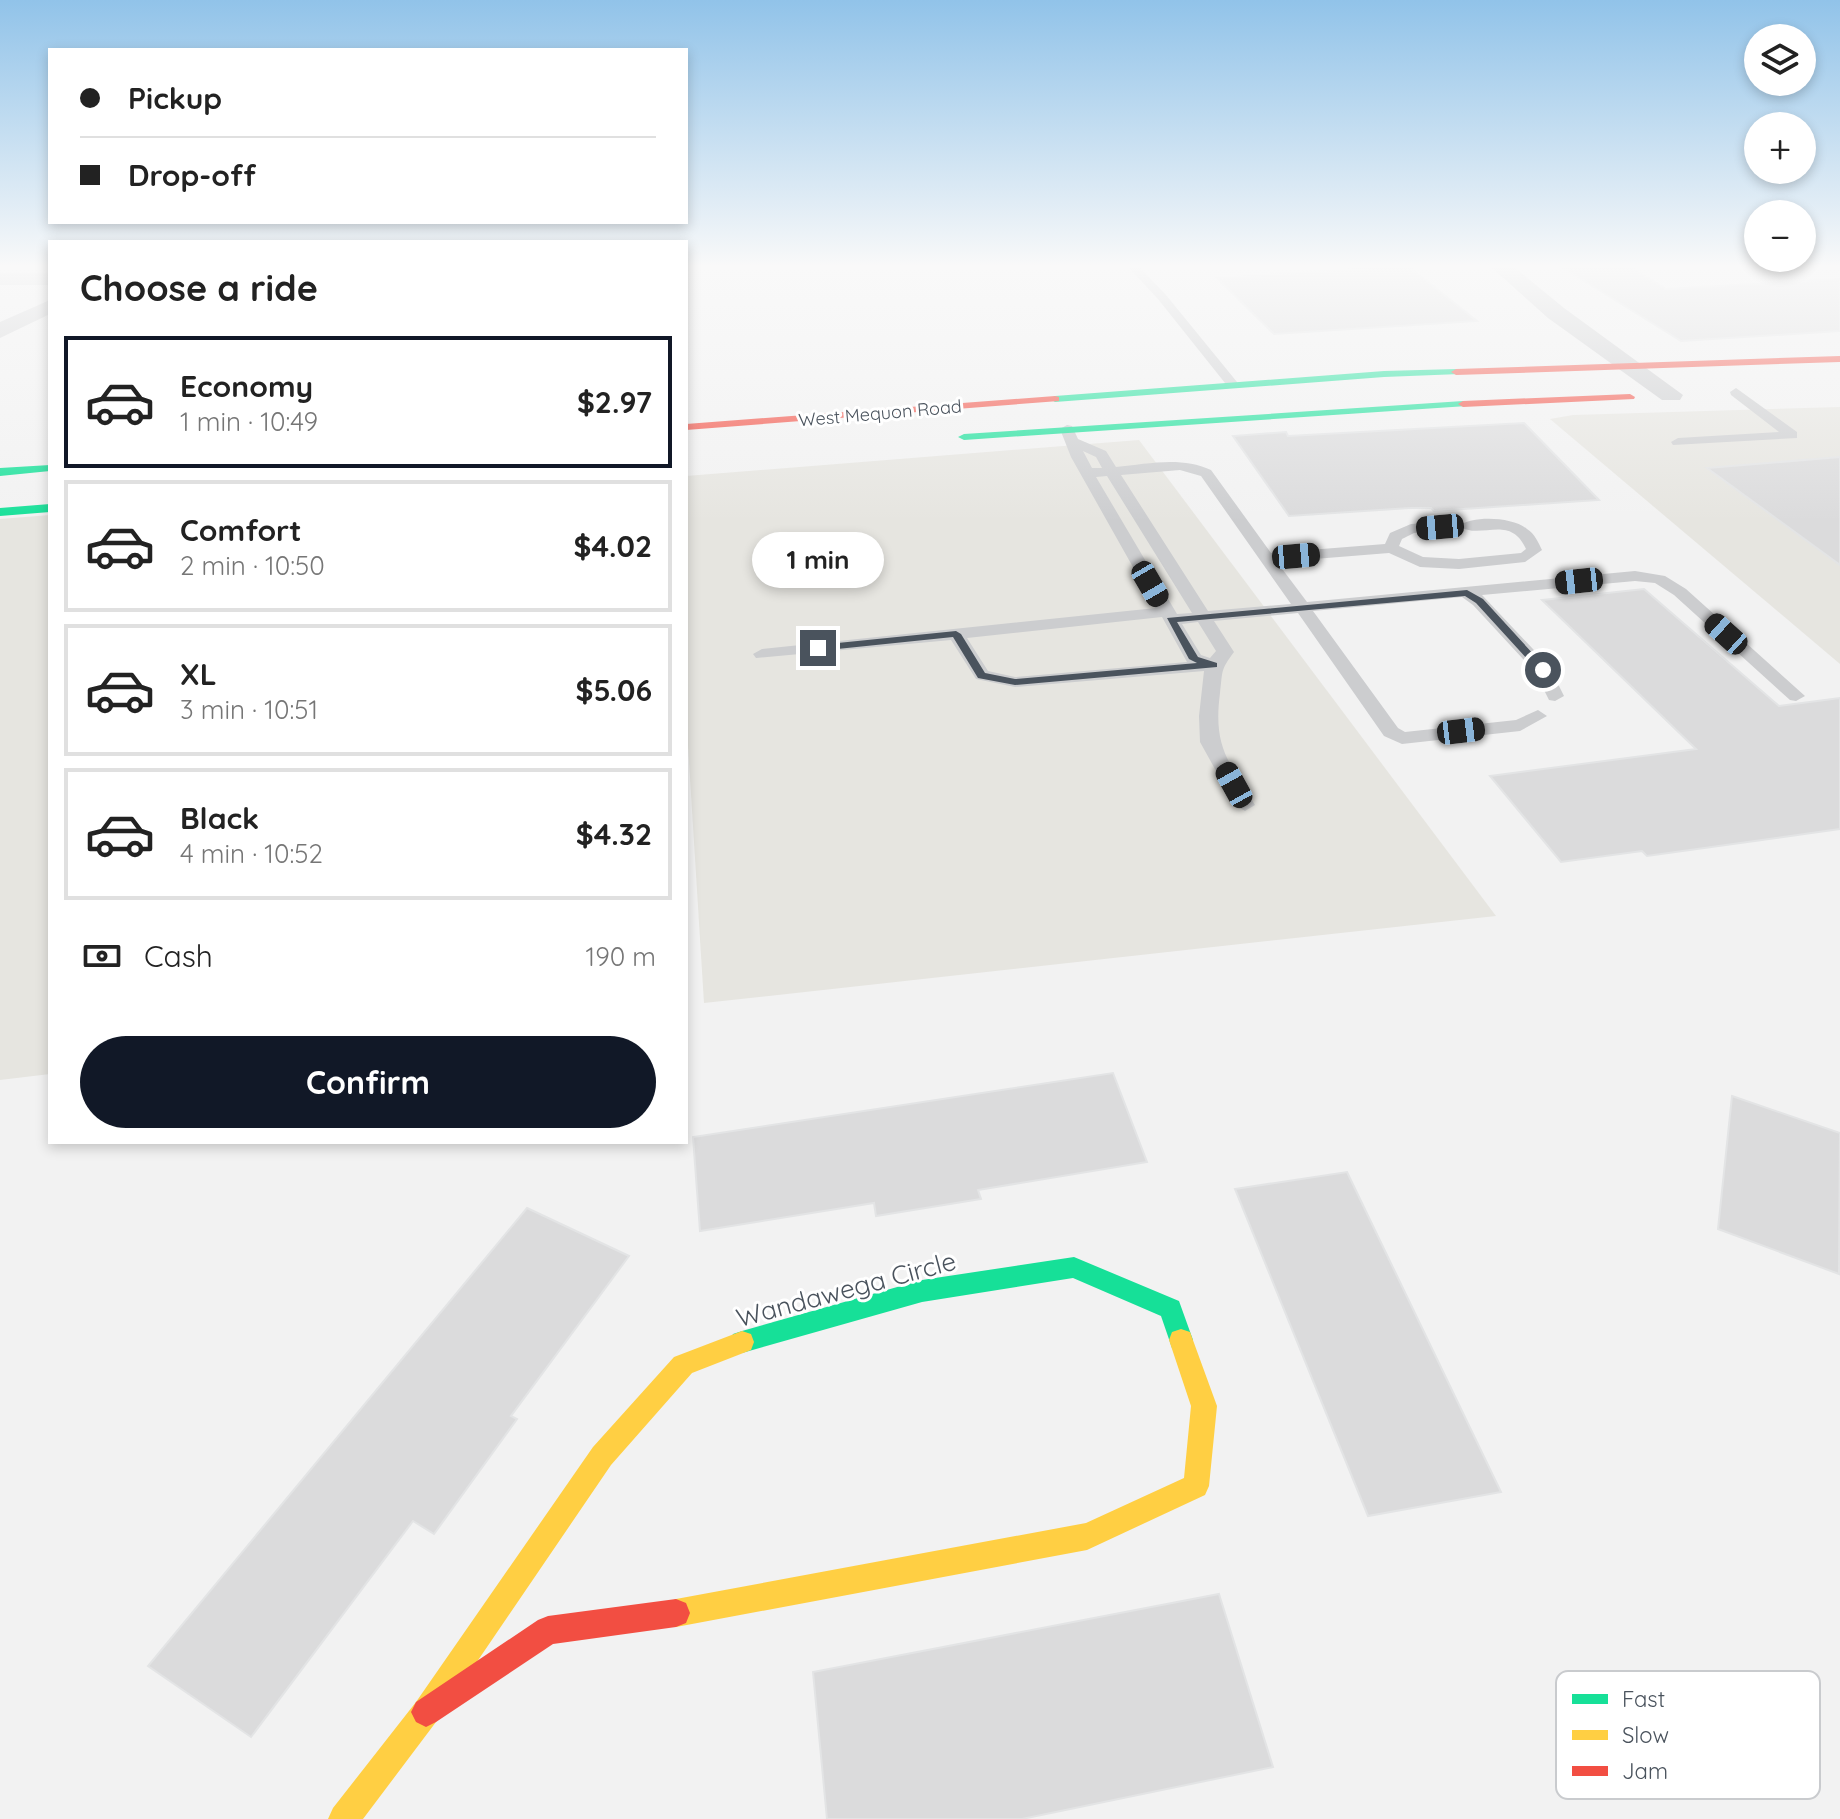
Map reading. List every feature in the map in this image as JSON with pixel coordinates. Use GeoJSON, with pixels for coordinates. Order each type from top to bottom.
{"type":"FeatureCollection","features":[{"type":"Feature","properties":{"kind":"main road","name":"West Mequon Road"},"geometry":{"type":"LineString","coordinates":[[688,427],[1384,374],[1840,359]]}},
{"type":"Feature","properties":{"kind":"main road"},"geometry":{"type":"LineString","coordinates":[[1729,392],[1766,391]]}},
{"type":"Feature","properties":{"kind":"main road","name":"West Mequon Road"},"geometry":{"type":"LineString","coordinates":[[945,439],[1071,436],[1379,407],[1677,394]]}},
{"type":"Feature","properties":{"kind":"main road"},"geometry":{"type":"LineString","coordinates":[[1047,400],[1071,436]]}},
{"type":"Feature","properties":{"kind":"main road"},"geometry":{"type":"LineString","coordinates":[[0,472],[48,468]]}},
{"type":"Feature","properties":{"kind":"main road"},"geometry":{"type":"LineString","coordinates":[[0,512],[48,508]]}},
{"type":"Feature","properties":{"kind":"main road","name":"Wandawega Circle"},"geometry":{"type":"LineString","coordinates":[[344,1819],[426,1712],[602,1456],[683,1365],[766,1333],[922,1291],[1074,1267],[1171,1309],[1204,1406],[1196,1486],[1087,1536],[656,1617],[548,1630],[426,1712]]}},
{"type":"Feature","properties":{"kind":"street"},"geometry":{"type":"LineString","coordinates":[[1611,352],[1677,394]]}},
{"type":"Feature","properties":{"kind":"lane"},"geometry":{"type":"LineString","coordinates":[[1206,352],[1233,385]]}},
{"type":"Feature","properties":{"kind":"lane"},"geometry":{"type":"LineString","coordinates":[[1678,442],[1792,435],[1729,392]]}},
{"type":"Feature","properties":{"kind":"lane"},"geometry":{"type":"LineString","coordinates":[[956,634],[982,675],[1015,682],[1213,665],[1225,652],[1101,454],[1071,436]]}},
{"type":"Feature","properties":{"kind":"lane"},"geometry":{"type":"LineString","coordinates":[[1071,436],[1078,457],[1194,659],[1213,665]]}},
{"type":"Feature","properties":{"kind":"lane"},"geometry":{"type":"LineString","coordinates":[[1087,473],[1180,466],[1193,467],[1206,473],[1391,732],[1402,738],[1520,725],[1538,716]]}},
{"type":"Feature","properties":{"kind":"lane"},"geometry":{"type":"LineString","coordinates":[[1265,558],[1391,548],[1420,562],[1437,564],[1525,557],[1534,550],[1531,538],[1520,528],[1500,523],[1467,526]]}},
{"type":"Feature","properties":{"kind":"lane"},"geometry":{"type":"LineString","coordinates":[[1391,548],[1395,536],[1440,527]]}},
{"type":"Feature","properties":{"kind":"lane"},"geometry":{"type":"LineString","coordinates":[[762,654],[956,634],[1168,616],[1203,617],[1635,576],[1659,579],[1680,592],[1796,696]]}},
{"type":"Feature","properties":{"kind":"lane"},"geometry":{"type":"LineString","coordinates":[[1467,593],[1479,601],[1543,670],[1555,696]]}},
{"type":"Feature","properties":{"kind":"lane"},"geometry":{"type":"LineString","coordinates":[[1213,665],[1215,685],[1208,734],[1211,746],[1245,805]]}},
{"type":"Feature","properties":{"kind":"shaded area"},"geometry":{"type":"Polygon","coordinates":[[[1840,407],[1840,664],[1550,419],[1573,415],[1840,407]]]}},
{"type":"Feature","properties":{"kind":"shaded area"},"geometry":{"type":"Polygon","coordinates":[[[1139,440],[1496,916],[704,1003],[688,745],[688,476],[1139,440]]]}},
{"type":"Feature","properties":{"kind":"shaded area"},"geometry":{"type":"Polygon","coordinates":[[[48,515],[48,1074],[0,1080],[0,519],[48,515]]]}},
{"type":"Feature","properties":{"kind":"building"},"geometry":{"type":"Polygon","coordinates":[[[1524,423],[1599,500],[1434,511],[1431,508],[1410,508],[1289,516],[1233,436],[1286,432],[1288,436],[1524,423]]]}},
{"type":"Feature","properties":{"kind":"building"},"geometry":{"type":"Polygon","coordinates":[[[1840,457],[1840,565],[1707,468],[1840,457]]]}},
{"type":"Feature","properties":{"kind":"building"},"geometry":{"type":"Polygon","coordinates":[[[1644,589],[1779,706],[1840,698],[1840,829],[1647,856],[1642,851],[1561,862],[1490,776],[1696,749],[1542,600],[1644,589]]]}},
{"type":"Feature","properties":{"kind":"building"},"geometry":{"type":"Polygon","coordinates":[[[1113,1073],[1147,1162],[978,1190],[981,1199],[876,1216],[874,1203],[700,1231],[693,1137],[1113,1073]]]}},
{"type":"Feature","properties":{"kind":"building"},"geometry":{"type":"Polygon","coordinates":[[[1732,1096],[1840,1133],[1839,1274],[1718,1229],[1732,1096]]]}},
{"type":"Feature","properties":{"kind":"building"},"geometry":{"type":"Polygon","coordinates":[[[1347,1172],[1501,1492],[1368,1516],[1235,1189],[1347,1172]]]}},
{"type":"Feature","properties":{"kind":"building"},"geometry":{"type":"Polygon","coordinates":[[[527,1208],[629,1256],[511,1416],[517,1419],[434,1534],[413,1521],[251,1737],[148,1666],[527,1208]]]}},
{"type":"Feature","properties":{"kind":"building"},"geometry":{"type":"Polygon","coordinates":[[[1219,1594],[1273,1767],[1022,1819],[827,1819],[813,1672],[1219,1594]]]}},
{"type":"Feature","properties":{"kind":"traffic: fast"},"geometry":{"type":"LineString","coordinates":[[1055,399],[1384,374],[1456,372]]}},
{"type":"Feature","properties":{"kind":"traffic: fast"},"geometry":{"type":"LineString","coordinates":[[964,437],[1463,404]]}},
{"type":"Feature","properties":{"kind":"traffic: fast"},"geometry":{"type":"LineString","coordinates":[[0,472],[48,468]]}},
{"type":"Feature","properties":{"kind":"traffic: fast"},"geometry":{"type":"LineString","coordinates":[[0,512],[48,508]]}},
{"type":"Feature","properties":{"kind":"traffic: fast"},"geometry":{"type":"LineString","coordinates":[[742,1342],[922,1291],[1074,1267],[1171,1309],[1181,1340]]}},
{"type":"Feature","properties":{"kind":"traffic: slow"},"geometry":{"type":"LineString","coordinates":[[676,1613],[1087,1536],[1196,1486],[1204,1406],[1181,1340]]}},
{"type":"Feature","properties":{"kind":"traffic: slow"},"geometry":{"type":"LineString","coordinates":[[344,1819],[426,1712],[602,1456],[683,1365],[742,1342]]}},
{"type":"Feature","properties":{"kind":"traffic: jam"},"geometry":{"type":"LineString","coordinates":[[1456,372],[1840,359]]}},
{"type":"Feature","properties":{"kind":"traffic: jam"},"geometry":{"type":"LineString","coordinates":[[1463,404],[1630,397]]}},
{"type":"Feature","properties":{"kind":"traffic: jam"},"geometry":{"type":"LineString","coordinates":[[688,427],[1055,399]]}},
{"type":"Feature","properties":{"kind":"traffic: jam"},"geometry":{"type":"LineString","coordinates":[[426,1712],[548,1630],[676,1613]]}},
{"type":"Feature","properties":{"kind":"route"},"geometry":{"type":"LineString","coordinates":[[818,648],[956,634],[982,675],[1015,682],[1044,680],[1213,665],[1194,659],[1171,620],[1467,593],[1479,601],[1543,670]]}}]}
